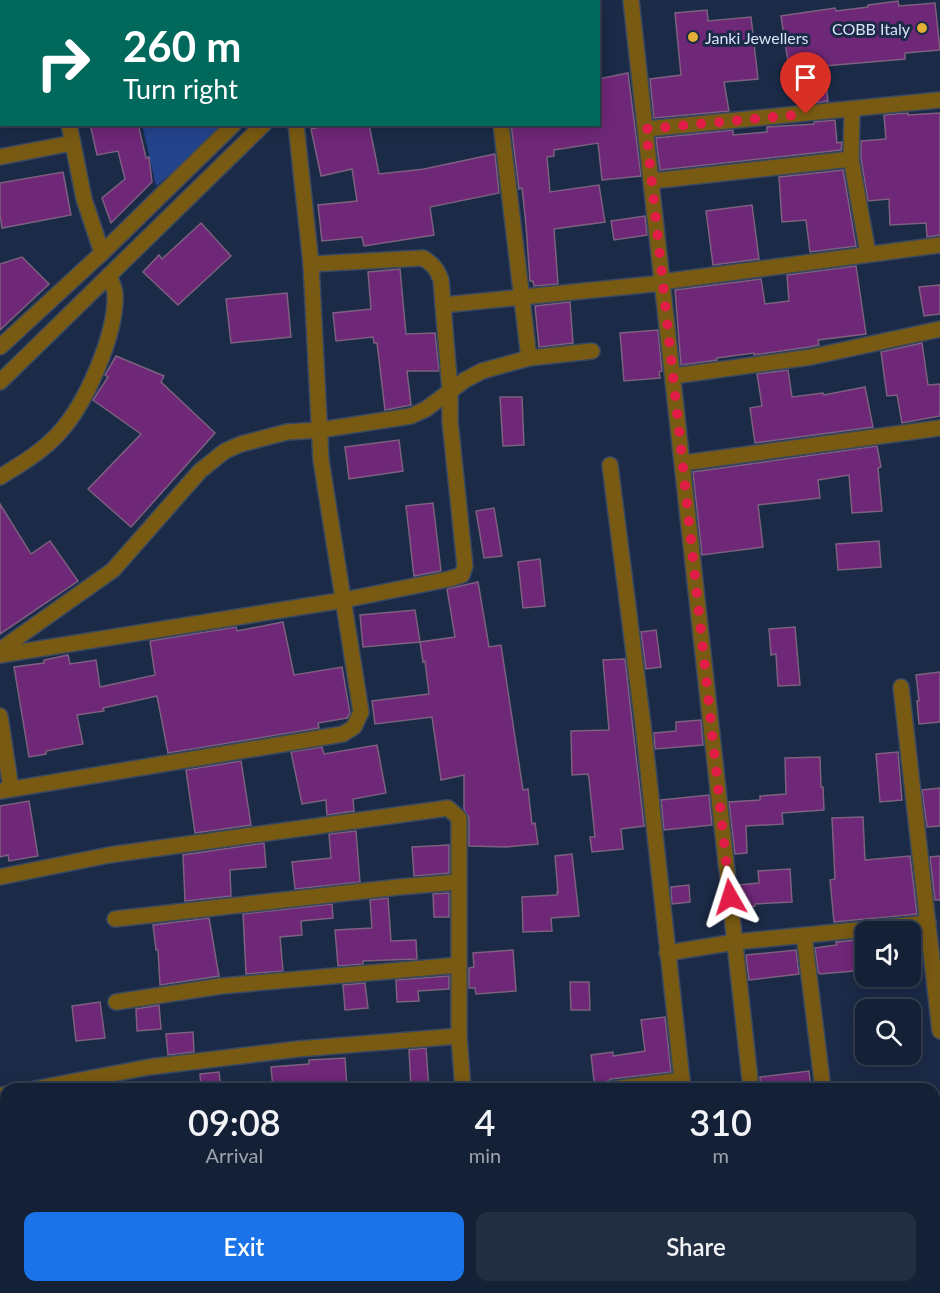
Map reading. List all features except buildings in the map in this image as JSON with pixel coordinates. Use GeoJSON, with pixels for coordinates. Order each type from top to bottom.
{"type":"FeatureCollection","features":[{"type":"Feature","properties":{"kind":"street"},"geometry":{"type":"LineString","coordinates":[[631,0],[750,1083]]}},
{"type":"Feature","properties":{"kind":"street"},"geometry":{"type":"LineString","coordinates":[[646,129],[940,100]]}},
{"type":"Feature","properties":{"kind":"street"},"geometry":{"type":"LineString","coordinates":[[852,110],[851,159],[868,253]]}},
{"type":"Feature","properties":{"kind":"street"},"geometry":{"type":"LineString","coordinates":[[69,126],[84,199],[102,253]]}},
{"type":"Feature","properties":{"kind":"street"},"geometry":{"type":"LineString","coordinates":[[0,347],[102,253],[232,126]]}},
{"type":"Feature","properties":{"kind":"street"},"geometry":{"type":"LineString","coordinates":[[0,382],[262,126]]}},
{"type":"Feature","properties":{"kind":"street"},"geometry":{"type":"LineString","coordinates":[[0,716],[6,790],[343,734],[354,727],[361,712],[321,460],[311,264],[296,126]]}},
{"type":"Feature","properties":{"kind":"street"},"geometry":{"type":"LineString","coordinates":[[501,126],[529,358]]}},
{"type":"Feature","properties":{"kind":"street"},"geometry":{"type":"LineString","coordinates":[[0,157],[72,143]]}},
{"type":"Feature","properties":{"kind":"street"},"geometry":{"type":"LineString","coordinates":[[652,182],[851,159]]}},
{"type":"Feature","properties":{"kind":"street"},"geometry":{"type":"LineString","coordinates":[[444,305],[663,283],[868,253],[940,245]]}},
{"type":"Feature","properties":{"kind":"street"},"geometry":{"type":"LineString","coordinates":[[0,654],[344,600],[462,575],[465,566],[450,421],[444,305],[441,280],[436,268],[423,258],[311,264]]}},
{"type":"Feature","properties":{"kind":"street"},"geometry":{"type":"LineString","coordinates":[[0,477],[42,450],[60,432],[76,409],[100,364],[113,317],[115,291],[109,275]]}},
{"type":"Feature","properties":{"kind":"street"},"geometry":{"type":"LineString","coordinates":[[673,376],[811,357],[940,329]]}},
{"type":"Feature","properties":{"kind":"street"},"geometry":{"type":"LineString","coordinates":[[0,654],[113,570],[211,460],[241,444],[287,432],[320,430],[411,416],[426,409],[482,371],[529,358],[592,351]]}},
{"type":"Feature","properties":{"kind":"street"},"geometry":{"type":"LineString","coordinates":[[683,463],[940,428]]}},
{"type":"Feature","properties":{"kind":"street"},"geometry":{"type":"LineString","coordinates":[[610,465],[682,1083]]}},
{"type":"Feature","properties":{"kind":"street"},"geometry":{"type":"LineString","coordinates":[[902,687],[928,923],[936,958],[940,1031]]}},
{"type":"Feature","properties":{"kind":"street"},"geometry":{"type":"LineString","coordinates":[[0,877],[109,855],[448,808],[459,818],[459,1036],[463,1083]]}},
{"type":"Feature","properties":{"kind":"street"},"geometry":{"type":"LineString","coordinates":[[115,919],[399,886],[458,882]]}},
{"type":"Feature","properties":{"kind":"street"},"geometry":{"type":"LineString","coordinates":[[667,953],[735,942],[928,923]]}},
{"type":"Feature","properties":{"kind":"street"},"geometry":{"type":"LineString","coordinates":[[804,935],[822,1083]]}},
{"type":"Feature","properties":{"kind":"street"},"geometry":{"type":"LineString","coordinates":[[116,1002],[221,986],[459,965]]}},
{"type":"Feature","properties":{"kind":"street"},"geometry":{"type":"LineString","coordinates":[[67,1083],[172,1064],[298,1049],[459,1036]]}},
{"type":"Feature","properties":{"kind":"shaded area"},"geometry":{"type":"Polygon","coordinates":[[[142,126],[226,126],[156,186],[142,126]]]}},
{"type":"Feature","properties":{"kind":"place","name":"COBB Italy"},"geometry":{"type":"Point","coordinates":[922,28]}},
{"type":"Feature","properties":{"kind":"place","name":"Janki Jewellers"},"geometry":{"type":"Point","coordinates":[693,37]}},
{"type":"Feature","properties":{"kind":"route"},"geometry":{"type":"LineString","coordinates":[[730,897],[646,129],[806,114]]}}]}
